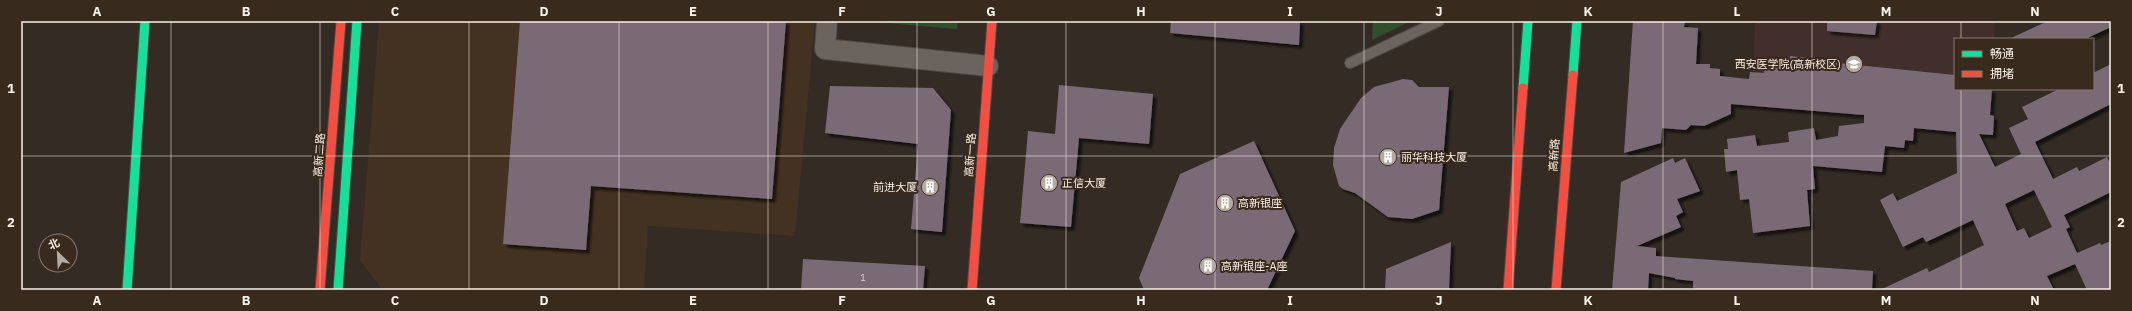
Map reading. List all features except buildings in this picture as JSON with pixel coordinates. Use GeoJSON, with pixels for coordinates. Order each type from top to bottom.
{"type":"FeatureCollection","features":[{"type":"Feature","properties":{"kind":"street"},"geometry":{"type":"LineString","coordinates":[[127,290],[145,21]]}},
{"type":"Feature","properties":{"kind":"street","name":"高新二路"},"geometry":{"type":"LineString","coordinates":[[320,290],[341,21]]}},
{"type":"Feature","properties":{"kind":"street"},"geometry":{"type":"LineString","coordinates":[[338,290],[357,21]]}},
{"type":"Feature","properties":{"kind":"street"},"geometry":{"type":"LineString","coordinates":[[827,21],[825,49],[988,66]]}},
{"type":"Feature","properties":{"kind":"street","name":"高新一路"},"geometry":{"type":"LineString","coordinates":[[972,290],[992,21]]}},
{"type":"Feature","properties":{"kind":"street"},"geometry":{"type":"LineString","coordinates":[[1508,290],[1528,21]]}},
{"type":"Feature","properties":{"kind":"street","name":"高新路"},"geometry":{"type":"LineString","coordinates":[[1556,290],[1577,21]]}},
{"type":"Feature","properties":{"kind":"lane"},"geometry":{"type":"LineString","coordinates":[[1350,63],[1439,21]]}},
{"type":"Feature","properties":{"kind":"shaded area"},"geometry":{"type":"Polygon","coordinates":[[[379,21],[815,21],[795,236],[648,226],[644,290],[382,290],[360,260],[379,21]]]}},
{"type":"Feature","properties":{"kind":"shaded area","name":"西安医学院(高新校区)"},"geometry":{"type":"Polygon","coordinates":[[[1755,21],[1995,21],[1994,38],[1954,38],[1954,89],[1752,105],[1755,21]]]}},
{"type":"Feature","properties":{"kind":"green space"},"geometry":{"type":"Polygon","coordinates":[[[862,21],[958,21],[957,29],[862,21]]]}},
{"type":"Feature","properties":{"kind":"green space"},"geometry":{"type":"Polygon","coordinates":[[[1373,21],[1411,21],[1372,40],[1373,21]]]}},
{"type":"Feature","properties":{"kind":"traffic: fast"},"geometry":{"type":"LineString","coordinates":[[127,290],[145,21]]}},
{"type":"Feature","properties":{"kind":"traffic: fast"},"geometry":{"type":"LineString","coordinates":[[338,290],[357,21]]}},
{"type":"Feature","properties":{"kind":"traffic: fast"},"geometry":{"type":"LineString","coordinates":[[1523,88],[1528,21]]}},
{"type":"Feature","properties":{"kind":"traffic: fast"},"geometry":{"type":"LineString","coordinates":[[1573,75],[1577,21]]}},
{"type":"Feature","properties":{"kind":"traffic: jam"},"geometry":{"type":"LineString","coordinates":[[320,290],[341,21]]}},
{"type":"Feature","properties":{"kind":"traffic: jam"},"geometry":{"type":"LineString","coordinates":[[972,290],[992,21]]}},
{"type":"Feature","properties":{"kind":"traffic: jam"},"geometry":{"type":"LineString","coordinates":[[1556,290],[1573,75]]}},
{"type":"Feature","properties":{"kind":"traffic: jam"},"geometry":{"type":"LineString","coordinates":[[1508,290],[1523,88]]}},
{"type":"Feature","properties":{"kind":"place","name":"西安医学院(高新校区)"},"geometry":{"type":"Point","coordinates":[1854,64]}},
{"type":"Feature","properties":{"kind":"place","name":"丽华科技大厦"},"geometry":{"type":"Point","coordinates":[1388,157]}},
{"type":"Feature","properties":{"kind":"place","name":"正信大厦"},"geometry":{"type":"Point","coordinates":[1049,183]}},
{"type":"Feature","properties":{"kind":"place","name":"前进大厦"},"geometry":{"type":"Point","coordinates":[930,187]}},
{"type":"Feature","properties":{"kind":"place","name":"高新银座"},"geometry":{"type":"Point","coordinates":[1225,203]}},
{"type":"Feature","properties":{"kind":"place","name":"高新银座-A座"},"geometry":{"type":"Point","coordinates":[1208,266]}}]}
